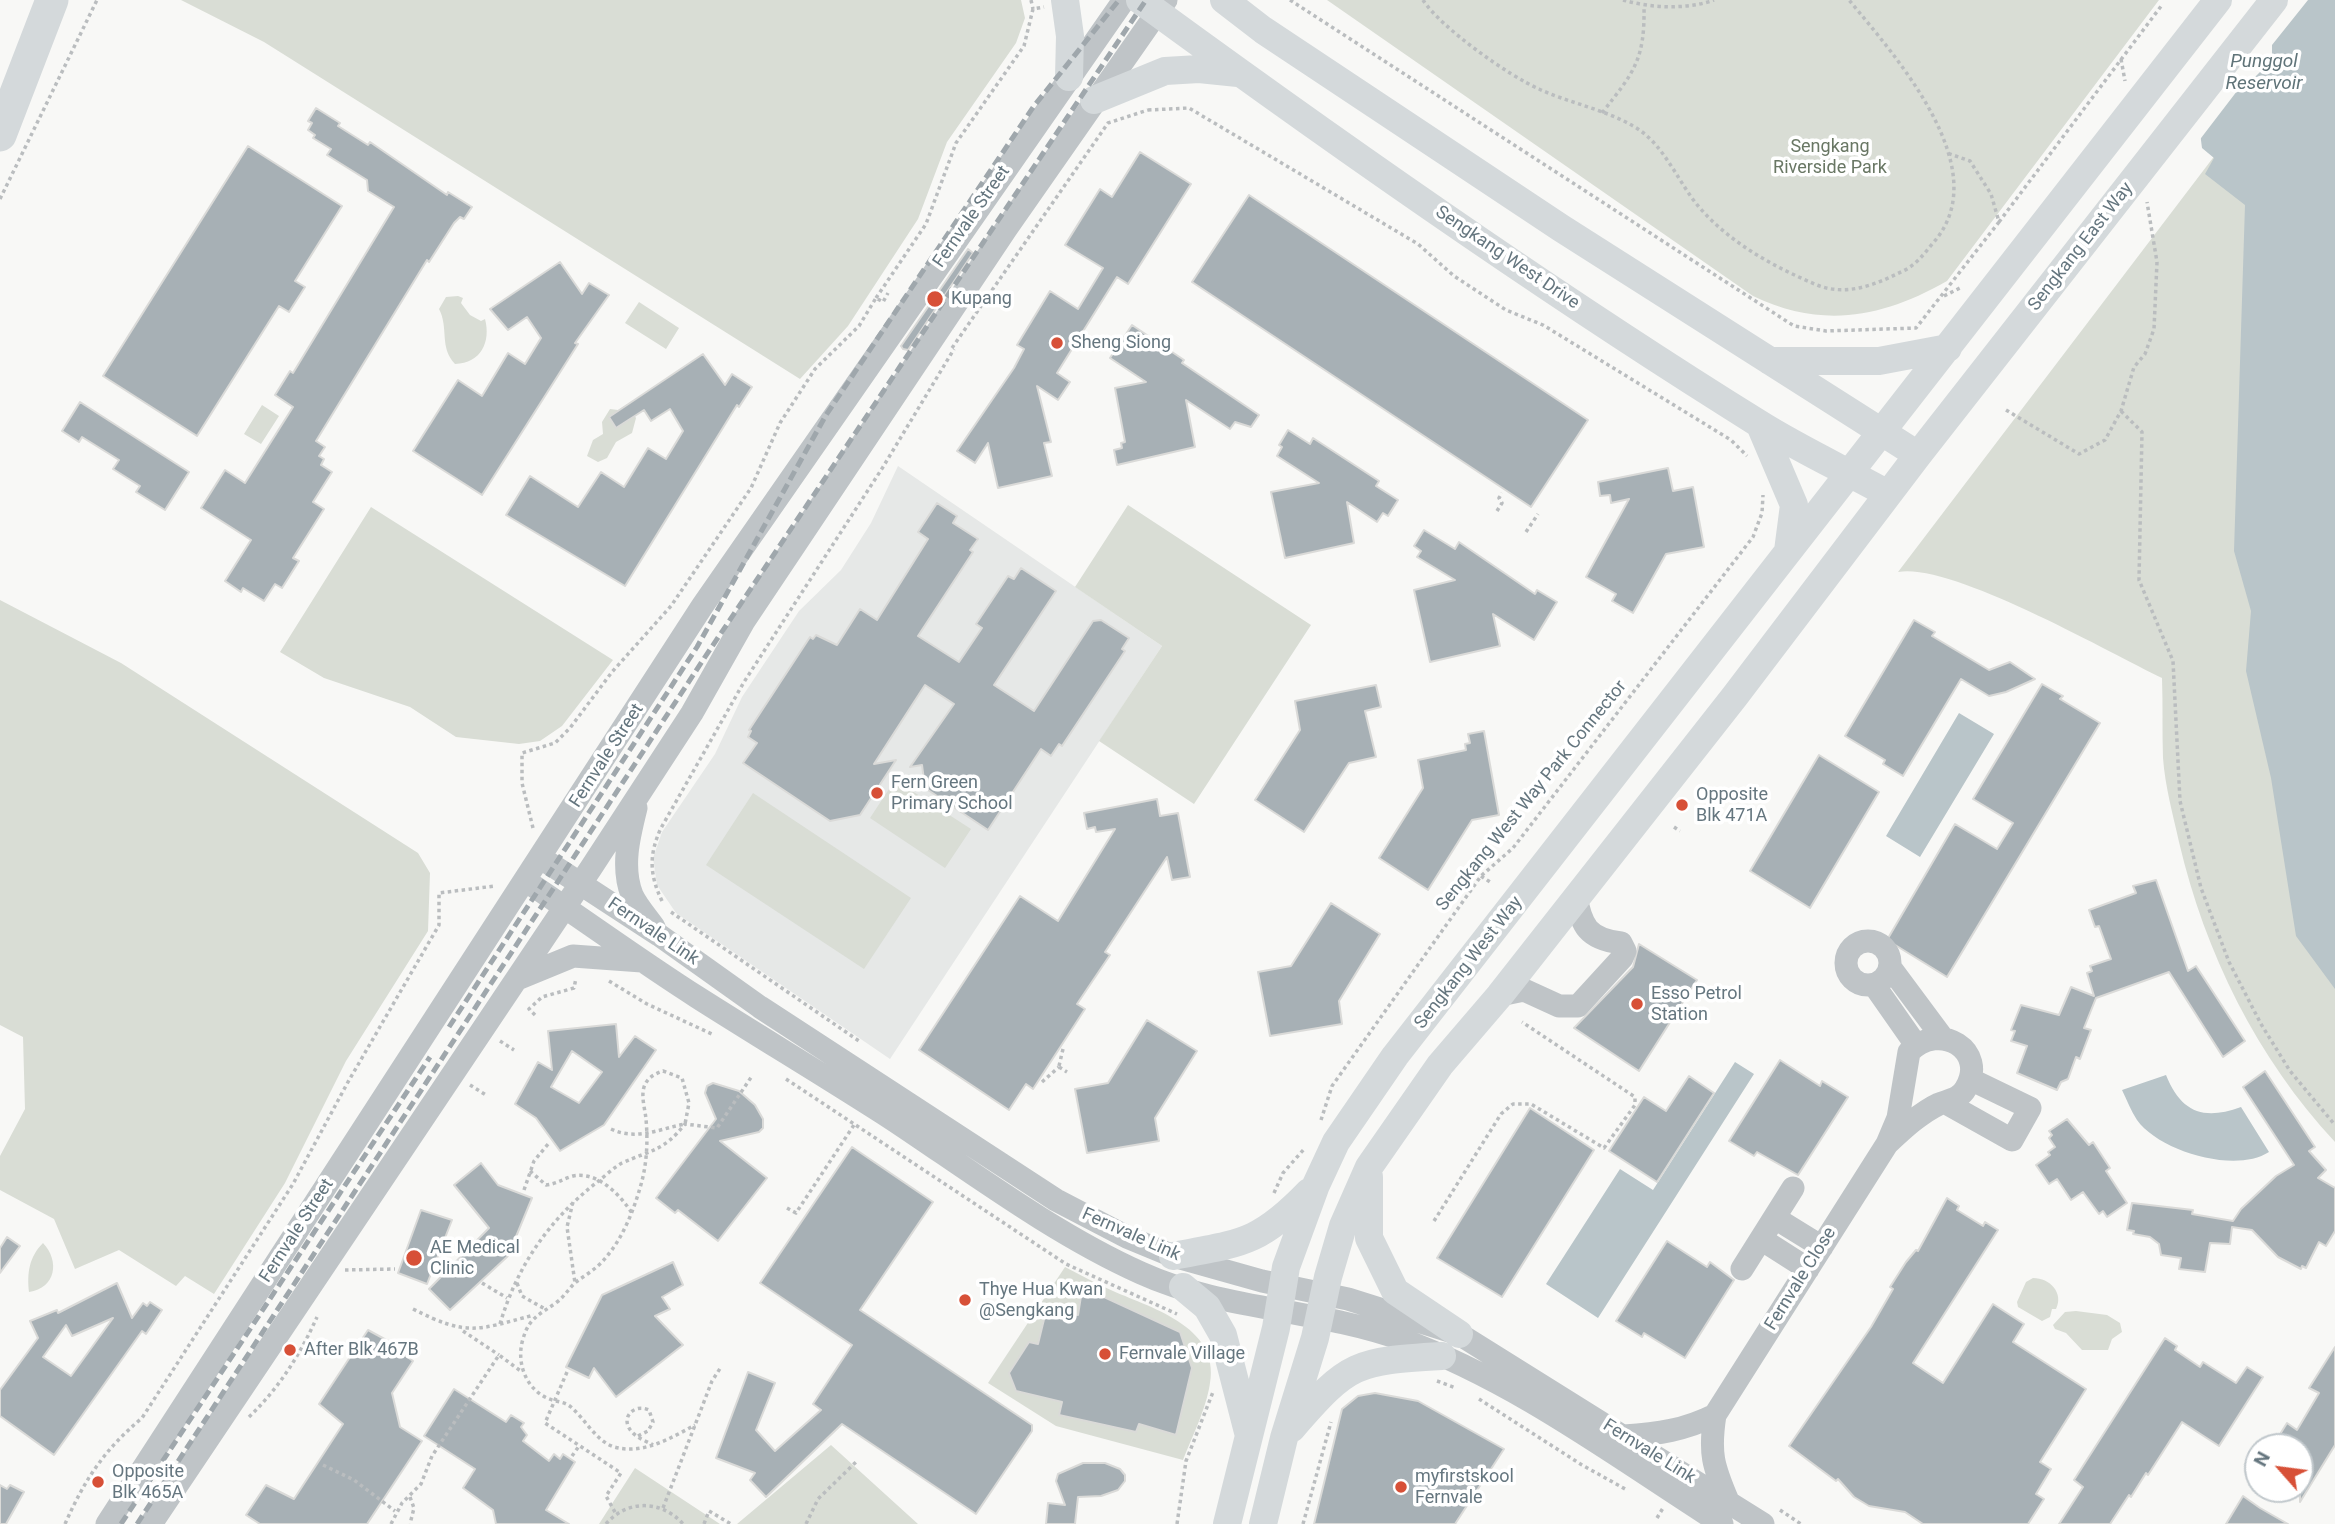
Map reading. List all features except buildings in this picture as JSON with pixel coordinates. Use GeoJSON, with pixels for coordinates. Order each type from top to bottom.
{"type":"FeatureCollection","features":[{"type":"Feature","properties":{"kind":"highway"},"geometry":{"type":"LineString","coordinates":[[4,127],[52,0]]}},
{"type":"Feature","properties":{"kind":"highway"},"geometry":{"type":"LineString","coordinates":[[4,127],[69,0]]}},
{"type":"Feature","properties":{"kind":"main road"},"geometry":{"type":"LineString","coordinates":[[1224,0],[1263,30],[1561,228],[1919,455]]}},
{"type":"Feature","properties":{"kind":"main road"},"geometry":{"type":"LineString","coordinates":[[1251,0],[1263,30]]}},
{"type":"Feature","properties":{"kind":"main road"},"geometry":{"type":"LineString","coordinates":[[1850,473],[2218,0]]}},
{"type":"Feature","properties":{"kind":"main road","name":"Sengkang East Way"},"geometry":{"type":"LineString","coordinates":[[1888,494],[2274,0]]}},
{"type":"Feature","properties":{"kind":"main road"},"geometry":{"type":"LineString","coordinates":[[1065,1],[1070,36],[1069,77]]}},
{"type":"Feature","properties":{"kind":"main road","name":"Sengkang West Drive"},"geometry":{"type":"LineString","coordinates":[[1154,4],[1238,73],[1526,272],[1760,425],[1888,494]]}},
{"type":"Feature","properties":{"kind":"main road"},"geometry":{"type":"LineString","coordinates":[[1094,100],[1165,71],[1199,69],[1238,73]]}},
{"type":"Feature","properties":{"kind":"main road"},"geometry":{"type":"LineString","coordinates":[[1770,361],[1879,361],[1954,341]]}},
{"type":"Feature","properties":{"kind":"main road"},"geometry":{"type":"LineString","coordinates":[[1760,425],[1794,505],[1788,551]]}},
{"type":"Feature","properties":{"kind":"main road","name":"Sengkang West Way"},"geometry":{"type":"LineString","coordinates":[[1227,1524],[1286,1267],[1316,1185],[1336,1142],[1395,1056],[1850,473]]}},
{"type":"Feature","properties":{"kind":"main road"},"geometry":{"type":"LineString","coordinates":[[1263,1524],[1343,1226],[1369,1167],[1440,1065],[1500,995],[1735,696],[1888,494]]}},
{"type":"Feature","properties":{"kind":"main road"},"geometry":{"type":"LineString","coordinates":[[1369,1167],[1369,1238],[1395,1291],[1444,1356]]}},
{"type":"Feature","properties":{"kind":"main road"},"geometry":{"type":"LineString","coordinates":[[1173,1256],[1255,1238],[1284,1218],[1316,1185]]}},
{"type":"Feature","properties":{"kind":"main road"},"geometry":{"type":"LineString","coordinates":[[1183,1287],[1207,1307],[1223,1335],[1249,1435]]}},
{"type":"Feature","properties":{"kind":"main road"},"geometry":{"type":"LineString","coordinates":[[1284,1438],[1329,1385],[1362,1363],[1444,1356]]}},
{"type":"Feature","properties":{"kind":"street","name":"Fernvale Street"},"geometry":{"type":"LineString","coordinates":[[107,1524],[703,605],[1124,0]]}},
{"type":"Feature","properties":{"kind":"street","name":"Fernvale Street"},"geometry":{"type":"LineString","coordinates":[[150,1524],[581,883],[692,713],[744,621],[1094,100],[1154,4]]}},
{"type":"Feature","properties":{"kind":"street"},"geometry":{"type":"LineString","coordinates":[[640,792],[626,853],[628,874],[632,895],[659,935]]}},
{"type":"Feature","properties":{"kind":"street","name":"Fernvale Link"},"geometry":{"type":"LineString","coordinates":[[541,858],[659,935],[760,1007],[1056,1200],[1126,1237],[1281,1297]]}},
{"type":"Feature","properties":{"kind":"street","name":"Fernvale Link"},"geometry":{"type":"LineString","coordinates":[[526,881],[1077,1241],[1143,1274],[1183,1287],[1281,1297],[1322,1306],[1444,1356],[1624,1436],[1728,1501],[1766,1514]]}},
{"type":"Feature","properties":{"kind":"street"},"geometry":{"type":"LineString","coordinates":[[1500,995],[1524,990],[1559,1006],[1578,1006],[1622,957],[1625,951],[1621,943],[1590,933],[1580,919],[1576,896]]}},
{"type":"Feature","properties":{"kind":"street"},"geometry":{"type":"LineString","coordinates":[[1870,940],[1881,944],[1889,954],[1890,967],[1885,978],[1874,985],[1861,984],[1851,977],[1846,965],[1849,953],[1857,943],[1870,940]]}},
{"type":"Feature","properties":{"kind":"street"},"geometry":{"type":"LineString","coordinates":[[516,979],[573,956],[646,961]]}},
{"type":"Feature","properties":{"kind":"street"},"geometry":{"type":"LineString","coordinates":[[1890,967],[1942,1037]]}},
{"type":"Feature","properties":{"kind":"street"},"geometry":{"type":"LineString","coordinates":[[1874,985],[1916,1045],[1924,1040],[1942,1037],[1952,1041],[1968,1056],[1970,1079],[2030,1108],[2012,1140],[1946,1103]]}},
{"type":"Feature","properties":{"kind":"street","name":"Fernvale Close"},"geometry":{"type":"LineString","coordinates":[[1728,1501],[1713,1466],[1710,1446],[1715,1415],[1887,1144],[1898,1118],[1905,1061],[1916,1045]]}},
{"type":"Feature","properties":{"kind":"street","name":"Fernvale Close"},"geometry":{"type":"LineString","coordinates":[[1887,1144],[1907,1125],[1959,1096],[1970,1079]]}},
{"type":"Feature","properties":{"kind":"street"},"geometry":{"type":"LineString","coordinates":[[1742,1269],[1793,1188]]}},
{"type":"Feature","properties":{"kind":"street"},"geometry":{"type":"LineString","coordinates":[[1774,1218],[1822,1247]]}},
{"type":"Feature","properties":{"kind":"street"},"geometry":{"type":"LineString","coordinates":[[1761,1240],[1808,1269]]}},
{"type":"Feature","properties":{"kind":"street","name":"Fernvale Link"},"geometry":{"type":"LineString","coordinates":[[1444,1356],[1488,1377],[1598,1442],[1722,1524]]}},
{"type":"Feature","properties":{"kind":"street"},"geometry":{"type":"LineString","coordinates":[[1624,1436],[1663,1434],[1690,1427],[1715,1415]]}},
{"type":"Feature","properties":{"kind":"path"},"geometry":{"type":"LineString","coordinates":[[0,199],[97,0]]}},
{"type":"Feature","properties":{"kind":"path"},"geometry":{"type":"LineString","coordinates":[[534,831],[522,783],[522,753],[555,743],[570,728],[612,672],[671,606],[751,488],[780,423],[815,369],[859,326],[926,223],[956,143],[1024,46],[1033,9],[1031,0]]}},
{"type":"Feature","properties":{"kind":"path"},"geometry":{"type":"LineString","coordinates":[[1290,0],[1794,326],[1826,331],[1916,328],[2162,5]]}},
{"type":"Feature","properties":{"kind":"path"},"geometry":{"type":"LineString","coordinates":[[1423,0],[1430,12],[1458,36],[1537,89],[1634,126],[1663,154],[1700,208],[1753,254],[1821,286],[1867,289],[1913,267],[1947,228],[1955,182],[1942,133],[1906,70],[1849,0]]}},
{"type":"Feature","properties":{"kind":"path"},"geometry":{"type":"LineString","coordinates":[[1623,0],[1644,6],[1668,7],[1714,0]]}},
{"type":"Feature","properties":{"kind":"path"},"geometry":{"type":"LineString","coordinates":[[1033,9],[1065,1]]}},
{"type":"Feature","properties":{"kind":"path"},"geometry":{"type":"LineString","coordinates":[[1602,113],[1630,76],[1642,52],[1644,6]]}},
{"type":"Feature","properties":{"kind":"path"},"geometry":{"type":"LineString","coordinates":[[1148,110],[1165,71]]}},
{"type":"Feature","properties":{"kind":"path"},"geometry":{"type":"LineString","coordinates":[[859,1041],[676,917],[656,888],[651,851],[744,682],[883,467],[954,349],[1108,123],[1148,110],[1189,108],[1418,244],[1454,276],[1506,310],[1543,326],[1731,440],[1752,465]]}},
{"type":"Feature","properties":{"kind":"path"},"geometry":{"type":"LineString","coordinates":[[1947,153],[1970,161],[1991,194],[1999,222]]}},
{"type":"Feature","properties":{"kind":"path"},"geometry":{"type":"LineString","coordinates":[[2006,410],[2079,454],[2105,440],[2121,411],[2134,367],[2145,354],[2154,329],[2157,262],[2151,228]]}},
{"type":"Feature","properties":{"kind":"path"},"geometry":{"type":"LineString","coordinates":[[876,299],[883,302],[888,293]]}},
{"type":"Feature","properties":{"kind":"path"},"geometry":{"type":"LineString","coordinates":[[949,340],[946,344],[954,349]]}},
{"type":"Feature","properties":{"kind":"path"},"geometry":{"type":"LineString","coordinates":[[2121,411],[2142,432],[2139,580],[2173,662],[2180,801],[2201,888],[2230,962],[2261,1024],[2290,1071],[2335,1125]]}},
{"type":"Feature","properties":{"kind":"path","name":"Sengkang West Way Park Connector"},"geometry":{"type":"LineString","coordinates":[[1320,1124],[1332,1086],[1481,876],[1513,848],[1752,537],[1762,513],[1763,489]]}},
{"type":"Feature","properties":{"kind":"path"},"geometry":{"type":"LineString","coordinates":[[1497,511],[1502,503],[1499,498],[1502,493]]}},
{"type":"Feature","properties":{"kind":"path"},"geometry":{"type":"LineString","coordinates":[[1526,532],[1538,514]]}},
{"type":"Feature","properties":{"kind":"path"},"geometry":{"type":"LineString","coordinates":[[1674,827],[1680,831]]}},
{"type":"Feature","properties":{"kind":"path"},"geometry":{"type":"LineString","coordinates":[[1481,876],[1490,882]]}},
{"type":"Feature","properties":{"kind":"path"},"geometry":{"type":"LineString","coordinates":[[65,1524],[80,1490],[113,1443],[142,1418],[293,1184],[439,925],[439,894],[494,887]]}},
{"type":"Feature","properties":{"kind":"path"},"geometry":{"type":"LineString","coordinates":[[535,1015],[529,1009],[542,997],[574,988],[576,976],[583,976]]}},
{"type":"Feature","properties":{"kind":"path"},"geometry":{"type":"LineString","coordinates":[[601,979],[715,1035]]}},
{"type":"Feature","properties":{"kind":"path"},"geometry":{"type":"LineString","coordinates":[[1434,1221],[1502,1114],[1513,1104],[1531,1104],[1604,1148],[1635,1105],[1635,1097],[1522,1021]]}},
{"type":"Feature","properties":{"kind":"path"},"geometry":{"type":"LineString","coordinates":[[498,1040],[514,1050]]}},
{"type":"Feature","properties":{"kind":"path"},"geometry":{"type":"LineString","coordinates":[[1042,1082],[1059,1067],[1063,1049]]}},
{"type":"Feature","properties":{"kind":"path"},"geometry":{"type":"LineString","coordinates":[[1059,1067],[1067,1072]]}},
{"type":"Feature","properties":{"kind":"path"},"geometry":{"type":"LineString","coordinates":[[461,1330],[500,1324],[535,1315],[559,1301],[575,1283],[603,1261],[622,1235],[632,1213],[647,1155],[644,1086],[652,1075],[663,1071],[675,1073],[685,1082],[689,1102],[685,1124],[673,1139],[647,1155],[621,1164],[574,1200],[541,1237],[516,1280],[500,1324]]}},
{"type":"Feature","properties":{"kind":"path"},"geometry":{"type":"LineString","coordinates":[[611,1129],[625,1136],[685,1124],[717,1128],[752,1076]]}},
{"type":"Feature","properties":{"kind":"path"},"geometry":{"type":"LineString","coordinates":[[784,1078],[842,1116]]}},
{"type":"Feature","properties":{"kind":"path"},"geometry":{"type":"LineString","coordinates":[[469,1085],[486,1095]]}},
{"type":"Feature","properties":{"kind":"path"},"geometry":{"type":"LineString","coordinates":[[787,1208],[796,1213],[854,1125]]}},
{"type":"Feature","properties":{"kind":"path"},"geometry":{"type":"LineString","coordinates":[[524,1190],[538,1154],[549,1143]]}},
{"type":"Feature","properties":{"kind":"path"},"geometry":{"type":"LineString","coordinates":[[1272,1195],[1283,1173],[1307,1146]]}},
{"type":"Feature","properties":{"kind":"path"},"geometry":{"type":"LineString","coordinates":[[530,1171],[546,1185],[580,1175],[598,1181],[612,1189],[632,1213]]}},
{"type":"Feature","properties":{"kind":"path"},"geometry":{"type":"LineString","coordinates":[[574,1200],[566,1227],[575,1283]]}},
{"type":"Feature","properties":{"kind":"path"},"geometry":{"type":"LineString","coordinates":[[339,1270],[395,1269]]}},
{"type":"Feature","properties":{"kind":"path"},"geometry":{"type":"LineString","coordinates":[[516,1280],[522,1296],[545,1309]]}},
{"type":"Feature","properties":{"kind":"path"},"geometry":{"type":"LineString","coordinates":[[482,1283],[508,1298]]}},
{"type":"Feature","properties":{"kind":"path"},"geometry":{"type":"LineString","coordinates":[[413,1308],[461,1330],[524,1373]]}},
{"type":"Feature","properties":{"kind":"path"},"geometry":{"type":"LineString","coordinates":[[535,1315],[520,1349],[524,1373],[532,1386],[544,1397],[571,1407],[593,1431],[614,1447],[639,1449],[695,1425]]}},
{"type":"Feature","properties":{"kind":"path"},"geometry":{"type":"LineString","coordinates":[[391,1524],[395,1511],[421,1484],[432,1456],[499,1355]]}},
{"type":"Feature","properties":{"kind":"path"},"geometry":{"type":"LineString","coordinates":[[1444,1356],[1468,1392],[1582,1465],[1628,1490]]}},
{"type":"Feature","properties":{"kind":"path"},"geometry":{"type":"LineString","coordinates":[[663,1508],[721,1367]]}},
{"type":"Feature","properties":{"kind":"path"},"geometry":{"type":"LineString","coordinates":[[567,1372],[545,1423],[621,1473],[606,1496],[616,1514]]}},
{"type":"Feature","properties":{"kind":"path"},"geometry":{"type":"LineString","coordinates":[[1177,1524],[1186,1461],[1216,1384]]}},
{"type":"Feature","properties":{"kind":"path"},"geometry":{"type":"LineString","coordinates":[[638,1436],[648,1431],[653,1422],[649,1409],[642,1406],[633,1409],[627,1420],[632,1432],[638,1436],[653,1445]]}},
{"type":"Feature","properties":{"kind":"path"},"geometry":{"type":"LineString","coordinates":[[1303,1524],[1329,1424],[1337,1414]]}},
{"type":"Feature","properties":{"kind":"path"},"geometry":{"type":"LineString","coordinates":[[572,1456],[579,1446]]}},
{"type":"Feature","properties":{"kind":"path"},"geometry":{"type":"LineString","coordinates":[[806,1524],[818,1499],[858,1460]]}},
{"type":"Feature","properties":{"kind":"path"},"geometry":{"type":"LineString","coordinates":[[323,1465],[354,1480],[395,1511]]}},
{"type":"Feature","properties":{"kind":"path"},"geometry":{"type":"LineString","coordinates":[[410,1497],[414,1508],[410,1524]]}},
{"type":"Feature","properties":{"kind":"path"},"geometry":{"type":"LineString","coordinates":[[1651,1502],[1674,1516]]}},
{"type":"Feature","properties":{"kind":"path"},"geometry":{"type":"LineString","coordinates":[[606,1524],[616,1514],[636,1506],[663,1508],[683,1524]]}},
{"type":"Feature","properties":{"kind":"path"},"geometry":{"type":"LineString","coordinates":[[704,1524],[709,1511],[731,1524]]}},
{"type":"Feature","properties":{"kind":"path"},"geometry":{"type":"LineString","coordinates":[[1657,1518],[1661,1511]]}},
{"type":"Feature","properties":{"kind":"path"},"geometry":{"type":"LineString","coordinates":[[1766,1514],[1801,1524]]}},
{"type":"Feature","properties":{"kind":"shaded area","name":"Fern Green Primary School"},"geometry":{"type":"Polygon","coordinates":[[[898,466],[1162,646],[890,1059],[676,913],[657,885],[653,858],[662,832],[715,754],[742,697],[799,611],[841,570],[871,523],[898,466]]]}},
{"type":"Feature","properties":{"kind":"green space"},"geometry":{"type":"Polygon","coordinates":[[[181,0],[1021,0],[1025,18],[1016,43],[947,142],[918,219],[848,326],[800,379],[264,42],[181,0]]]}},
{"type":"Feature","properties":{"kind":"green space","name":"Sengkang Riverside Park"},"geometry":{"type":"Polygon","coordinates":[[[1327,0],[2159,0],[1947,281],[1899,304],[1852,315],[1828,316],[1803,313],[1753,296],[1327,0]]]}},
{"type":"Feature","properties":{"kind":"green space"},"geometry":{"type":"Polygon","coordinates":[[[2333,0],[2335,1142],[2307,1110],[2258,1039],[2219,964],[2203,924],[2179,842],[2166,779],[2163,758],[2162,678],[1991,594],[1922,573],[1898,572],[2333,0]]]}},
{"type":"Feature","properties":{"kind":"green space"},"geometry":{"type":"Polygon","coordinates":[[[446,297],[463,298],[461,303],[470,315],[481,321],[485,319],[486,336],[482,350],[472,360],[455,364],[447,351],[439,309],[446,297]]]}},
{"type":"Feature","properties":{"kind":"green space"},"geometry":{"type":"Polygon","coordinates":[[[639,302],[679,328],[666,349],[625,323],[639,302]]]}},
{"type":"Feature","properties":{"kind":"green space"},"geometry":{"type":"Polygon","coordinates":[[[628,404],[636,418],[632,433],[616,442],[607,458],[598,462],[587,456],[593,440],[603,434],[602,422],[610,409],[618,410],[628,404]]]}},
{"type":"Feature","properties":{"kind":"green space"},"geometry":{"type":"Polygon","coordinates":[[[262,405],[279,416],[261,444],[244,434],[262,405]]]}},
{"type":"Feature","properties":{"kind":"green space"},"geometry":{"type":"Polygon","coordinates":[[[1128,505],[1311,625],[1194,804],[1099,741],[1162,646],[1075,587],[1128,505]]]}},
{"type":"Feature","properties":{"kind":"green space"},"geometry":{"type":"Polygon","coordinates":[[[371,507],[613,660],[562,726],[540,741],[519,744],[456,737],[410,707],[324,678],[280,652],[371,507]]]}},
{"type":"Feature","properties":{"kind":"green space"},"geometry":{"type":"Polygon","coordinates":[[[0,600],[121,663],[418,853],[430,873],[428,931],[346,1061],[285,1183],[214,1294],[185,1276],[176,1286],[119,1250],[75,1269],[54,1219],[0,1190],[0,1156],[25,1109],[23,1037],[0,1025],[0,600]]]}},
{"type":"Feature","properties":{"kind":"green space"},"geometry":{"type":"Polygon","coordinates":[[[895,780],[971,829],[945,868],[870,818],[895,780]]]}},
{"type":"Feature","properties":{"kind":"green space"},"geometry":{"type":"Polygon","coordinates":[[[753,793],[911,898],[864,969],[706,865],[753,793]]]}},
{"type":"Feature","properties":{"kind":"green space"},"geometry":{"type":"Polygon","coordinates":[[[43,1243],[52,1258],[53,1273],[45,1285],[29,1292],[30,1266],[43,1243]]]}},
{"type":"Feature","properties":{"kind":"green space","name":"Fernvale Village"},"geometry":{"type":"Polygon","coordinates":[[[1065,1267],[1182,1324],[1196,1336],[1206,1350],[1211,1368],[1209,1389],[1183,1460],[1056,1426],[988,1383],[1065,1267]]]}},
{"type":"Feature","properties":{"kind":"green space"},"geometry":{"type":"Polygon","coordinates":[[[2033,1278],[2045,1281],[2057,1292],[2056,1309],[2052,1309],[2050,1317],[2042,1321],[2018,1307],[2017,1302],[2026,1282],[2033,1278]]]}},
{"type":"Feature","properties":{"kind":"green space"},"geometry":{"type":"Polygon","coordinates":[[[2065,1312],[2107,1315],[2120,1323],[2122,1332],[2112,1339],[2108,1350],[2082,1350],[2066,1333],[2055,1329],[2053,1325],[2065,1312]]]}},
{"type":"Feature","properties":{"kind":"green space"},"geometry":{"type":"Polygon","coordinates":[[[831,1445],[918,1524],[737,1524],[831,1445]]]}},
{"type":"Feature","properties":{"kind":"green space"},"geometry":{"type":"Polygon","coordinates":[[[635,1468],[720,1524],[599,1524],[635,1468]]]}},
{"type":"Feature","properties":{"kind":"water","name":"Punggol Reservoir"},"geometry":{"type":"Polygon","coordinates":[[[2183,0],[2335,0],[2335,989],[2296,936],[2271,778],[2246,671],[2251,611],[2234,551],[2245,205],[2205,174],[2214,158],[2202,148],[2183,0]]]}},
{"type":"Feature","properties":{"kind":"water"},"geometry":{"type":"Polygon","coordinates":[[[1959,713],[1994,734],[1920,857],[1886,836],[1959,713]]]}},
{"type":"Feature","properties":{"kind":"water"},"geometry":{"type":"Polygon","coordinates":[[[1735,1062],[1754,1074],[1598,1318],[1546,1284],[1620,1169],[1653,1190],[1735,1062]]]}},
{"type":"Feature","properties":{"kind":"water"},"geometry":{"type":"Polygon","coordinates":[[[2166,1075],[2179,1098],[2195,1110],[2215,1113],[2241,1107],[2269,1152],[2237,1161],[2218,1160],[2179,1150],[2148,1131],[2135,1117],[2122,1090],[2166,1075]]]}},
{"type":"Feature","properties":{"kind":"pier"},"geometry":{"type":"Polygon","coordinates":[[[2180,0],[2308,0],[2272,45],[2272,60],[2256,76],[2247,78],[2198,142],[2180,0]]]}},
{"type":"Feature","properties":{"kind":"railway"},"geometry":{"type":"LineString","coordinates":[[449,1027],[697,647],[826,415],[1034,106],[1119,0]]}},
{"type":"Feature","properties":{"kind":"railway"},"geometry":{"type":"LineString","coordinates":[[137,1524],[705,657],[1146,0]]}},
{"type":"Feature","properties":{"kind":"railway"},"geometry":{"type":"LineString","coordinates":[[121,1524],[430,1057]]}},
{"type":"Feature","properties":{"kind":"place","name":"Kupang"},"geometry":{"type":"Point","coordinates":[935,299]}},
{"type":"Feature","properties":{"kind":"place","name":"Sheng Siong"},"geometry":{"type":"Point","coordinates":[1057,343]}},
{"type":"Feature","properties":{"kind":"place","name":"Fern Green Primary School"},"geometry":{"type":"Point","coordinates":[877,793]}},
{"type":"Feature","properties":{"kind":"place","name":"Opposite Blk 471A"},"geometry":{"type":"Point","coordinates":[1682,805]}},
{"type":"Feature","properties":{"kind":"place","name":"Esso Petrol Station"},"geometry":{"type":"Point","coordinates":[1637,1004]}},
{"type":"Feature","properties":{"kind":"place","name":"AE Medical Clinic"},"geometry":{"type":"Point","coordinates":[414,1258]}},
{"type":"Feature","properties":{"kind":"place","name":"Thye Hua Kwan @Sengkang"},"geometry":{"type":"Point","coordinates":[965,1300]}},
{"type":"Feature","properties":{"kind":"place","name":"After Blk 467B"},"geometry":{"type":"Point","coordinates":[290,1350]}},
{"type":"Feature","properties":{"kind":"place","name":"Fernvale Village"},"geometry":{"type":"Point","coordinates":[1105,1354]}},
{"type":"Feature","properties":{"kind":"place","name":"Opposite Blk 465A"},"geometry":{"type":"Point","coordinates":[98,1482]}},
{"type":"Feature","properties":{"kind":"place","name":"myfirstskool Fernvale"},"geometry":{"type":"Point","coordinates":[1401,1487]}}]}
